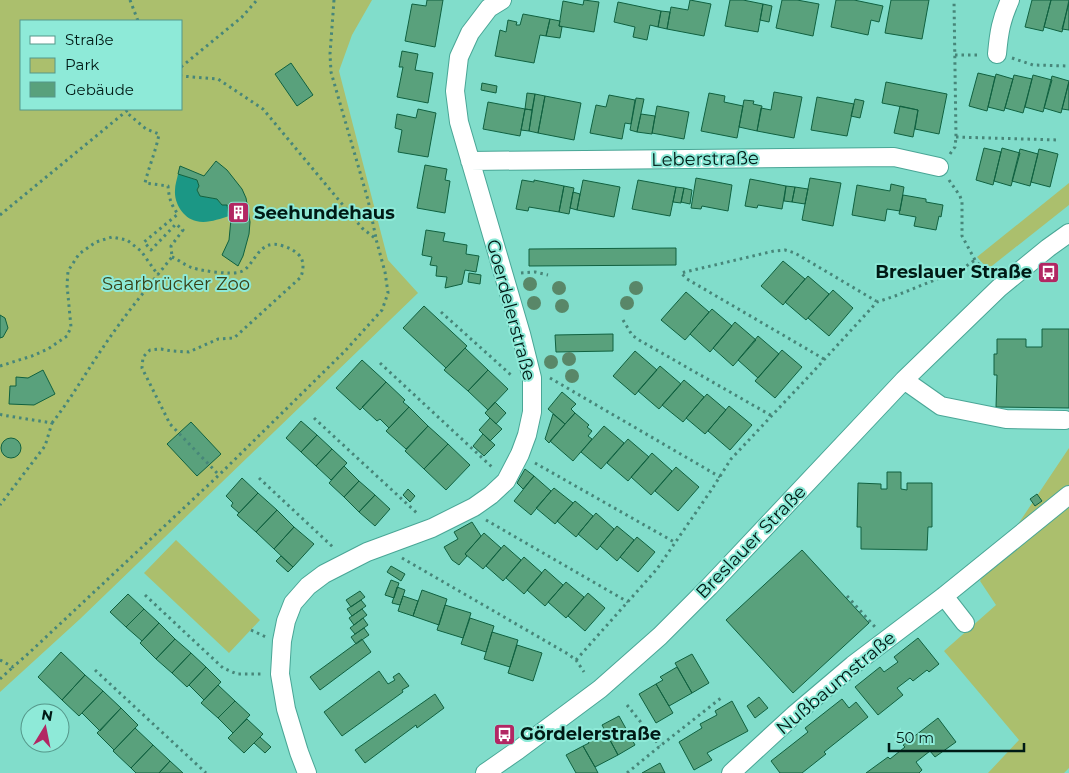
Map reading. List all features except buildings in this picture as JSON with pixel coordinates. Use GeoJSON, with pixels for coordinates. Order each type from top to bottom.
{"type":"FeatureCollection","features":[{"type":"Feature","properties":{"kind":"street","name":"Goerdelerstraße"},"geometry":{"type":"LineString","coordinates":[[307,773],[286,709],[280,674],[282,640],[293,603],[308,586],[324,574],[387,544],[432,528],[474,507],[491,495],[506,481],[520,454],[527,434],[532,412],[532,378],[459,122],[455,91],[459,57],[470,32],[489,8],[502,0]]}},
{"type":"Feature","properties":{"kind":"street"},"geometry":{"type":"LineString","coordinates":[[997,54],[999,32],[1010,0]]}},
{"type":"Feature","properties":{"kind":"street","name":"Leberstraße"},"geometry":{"type":"LineString","coordinates":[[470,161],[894,157],[939,167]]}},
{"type":"Feature","properties":{"kind":"street","name":"Breslauer Straße"},"geometry":{"type":"LineString","coordinates":[[485,773],[600,689],[660,636],[709,587],[904,380],[999,288],[1069,233]]}},
{"type":"Feature","properties":{"kind":"street"},"geometry":{"type":"LineString","coordinates":[[904,380],[941,406],[1006,419],[1065,420]]}},
{"type":"Feature","properties":{"kind":"street","name":"Nußbaumstraße"},"geometry":{"type":"LineString","coordinates":[[731,773],[794,715],[853,665],[944,596],[1069,496]]}},
{"type":"Feature","properties":{"kind":"street"},"geometry":{"type":"LineString","coordinates":[[944,596],[965,623]]}},
{"type":"Feature","properties":{"kind":"path"},"geometry":{"type":"LineString","coordinates":[[130,0],[138,20]]}},
{"type":"Feature","properties":{"kind":"path"},"geometry":{"type":"LineString","coordinates":[[182,66],[242,17],[257,0]]}},
{"type":"Feature","properties":{"kind":"path"},"geometry":{"type":"LineString","coordinates":[[0,679],[219,475],[345,351],[382,310],[388,292],[385,272],[368,200],[332,72],[330,54],[334,0]]}},
{"type":"Feature","properties":{"kind":"path"},"geometry":{"type":"LineString","coordinates":[[954,0],[955,147]]}},
{"type":"Feature","properties":{"kind":"path"},"geometry":{"type":"LineString","coordinates":[[954,55],[997,54],[1032,64],[1069,66]]}},
{"type":"Feature","properties":{"kind":"path"},"geometry":{"type":"LineString","coordinates":[[182,76],[218,79],[263,109],[362,228],[376,239]]}},
{"type":"Feature","properties":{"kind":"path"},"geometry":{"type":"LineString","coordinates":[[0,214],[129,110]]}},
{"type":"Feature","properties":{"kind":"path"},"geometry":{"type":"LineString","coordinates":[[0,505],[45,446],[52,423],[120,323],[172,257],[171,246],[183,230],[176,224],[151,250],[144,242],[178,214],[172,206],[168,186],[145,183],[159,134],[146,129],[126,112]]}},
{"type":"Feature","properties":{"kind":"path"},"geometry":{"type":"LineString","coordinates":[[956,138],[1058,140]]}},
{"type":"Feature","properties":{"kind":"path"},"geometry":{"type":"LineString","coordinates":[[960,196],[962,202],[962,236],[975,260],[987,273]]}},
{"type":"Feature","properties":{"kind":"path"},"geometry":{"type":"LineString","coordinates":[[0,366],[48,349],[66,336],[71,327],[67,285],[68,271],[79,254],[96,242],[112,237],[128,240],[141,251],[158,275]]}},
{"type":"Feature","properties":{"kind":"path"},"geometry":{"type":"LineString","coordinates":[[172,257],[191,268],[227,273],[241,272],[249,265],[257,253],[268,245],[279,244],[293,250],[302,257],[304,267],[301,277],[234,338],[218,339],[189,352],[161,349],[150,350],[143,357],[142,368],[170,424],[219,475]]}},
{"type":"Feature","properties":{"kind":"path"},"geometry":{"type":"LineString","coordinates":[[824,360],[687,279],[681,272],[785,250],[794,253],[877,302]]}},
{"type":"Feature","properties":{"kind":"path"},"geometry":{"type":"LineString","coordinates":[[576,660],[657,569],[720,477],[730,459],[877,302],[962,270],[975,260]]}},
{"type":"Feature","properties":{"kind":"path"},"geometry":{"type":"LineString","coordinates":[[503,273],[535,272],[548,276]]}},
{"type":"Feature","properties":{"kind":"path"},"geometry":{"type":"LineString","coordinates":[[441,312],[511,375],[532,378],[546,376],[720,477]]}},
{"type":"Feature","properties":{"kind":"path"},"geometry":{"type":"LineString","coordinates":[[623,320],[632,335],[639,340],[772,416]]}},
{"type":"Feature","properties":{"kind":"path"},"geometry":{"type":"LineString","coordinates":[[380,363],[506,481]]}},
{"type":"Feature","properties":{"kind":"path"},"geometry":{"type":"LineString","coordinates":[[0,414],[52,423]]}},
{"type":"Feature","properties":{"kind":"path"},"geometry":{"type":"LineString","coordinates":[[314,418],[432,528]]}},
{"type":"Feature","properties":{"kind":"path"},"geometry":{"type":"LineString","coordinates":[[520,454],[676,542]]}},
{"type":"Feature","properties":{"kind":"path"},"geometry":{"type":"LineString","coordinates":[[259,478],[348,562]]}},
{"type":"Feature","properties":{"kind":"path"},"geometry":{"type":"LineString","coordinates":[[485,520],[628,602]]}},
{"type":"Feature","properties":{"kind":"path"},"geometry":{"type":"LineString","coordinates":[[387,544],[398,556],[576,660],[584,672]]}},
{"type":"Feature","properties":{"kind":"path"},"geometry":{"type":"LineString","coordinates":[[145,594],[223,668],[238,674],[280,674]]}},
{"type":"Feature","properties":{"kind":"path"},"geometry":{"type":"LineString","coordinates":[[847,596],[871,622]]}},
{"type":"Feature","properties":{"kind":"path"},"geometry":{"type":"LineString","coordinates":[[251,630],[268,637]]}},
{"type":"Feature","properties":{"kind":"path"},"geometry":{"type":"LineString","coordinates":[[0,660],[13,667]]}},
{"type":"Feature","properties":{"kind":"path"},"geometry":{"type":"LineString","coordinates":[[95,670],[206,773]]}},
{"type":"Feature","properties":{"kind":"path"},"geometry":{"type":"LineString","coordinates":[[627,773],[721,698]]}},
{"type":"Feature","properties":{"kind":"path"},"geometry":{"type":"LineString","coordinates":[[627,705],[660,746]]}},
{"type":"Feature","properties":{"kind":"green space","name":"Saarbrücker Zoo"},"geometry":{"type":"Polygon","coordinates":[[[0,0],[372,0],[352,35],[339,71],[388,260],[418,293],[80,619],[0,692],[0,0]]]}},
{"type":"Feature","properties":{"kind":"green space"},"geometry":{"type":"Polygon","coordinates":[[[1069,183],[1069,205],[988,269],[977,257],[1069,183]]]}},
{"type":"Feature","properties":{"kind":"green space"},"geometry":{"type":"Polygon","coordinates":[[[1069,448],[1069,768],[1064,773],[988,773],[1019,740],[944,651],[996,605],[980,581],[1069,448]]]}},
{"type":"Feature","properties":{"kind":"green space"},"geometry":{"type":"Polygon","coordinates":[[[176,540],[260,620],[229,653],[144,573],[176,540]]]}},
{"type":"Feature","properties":{"kind":"shaded area"},"geometry":{"type":"Polygon","coordinates":[[[178,174],[197,180],[199,186],[197,190],[200,196],[217,199],[222,205],[227,205],[229,216],[204,222],[187,217],[180,209],[176,200],[175,188],[178,174]]]}},
{"type":"Feature","properties":{"kind":"place","name":"Seehundehaus"},"geometry":{"type":"Point","coordinates":[238,213]}},
{"type":"Feature","properties":{"kind":"place","name":"Breslauer Straße"},"geometry":{"type":"Point","coordinates":[1048,272]}},
{"type":"Feature","properties":{"kind":"place","name":"Gördelerstraße"},"geometry":{"type":"Point","coordinates":[504,734]}}]}
